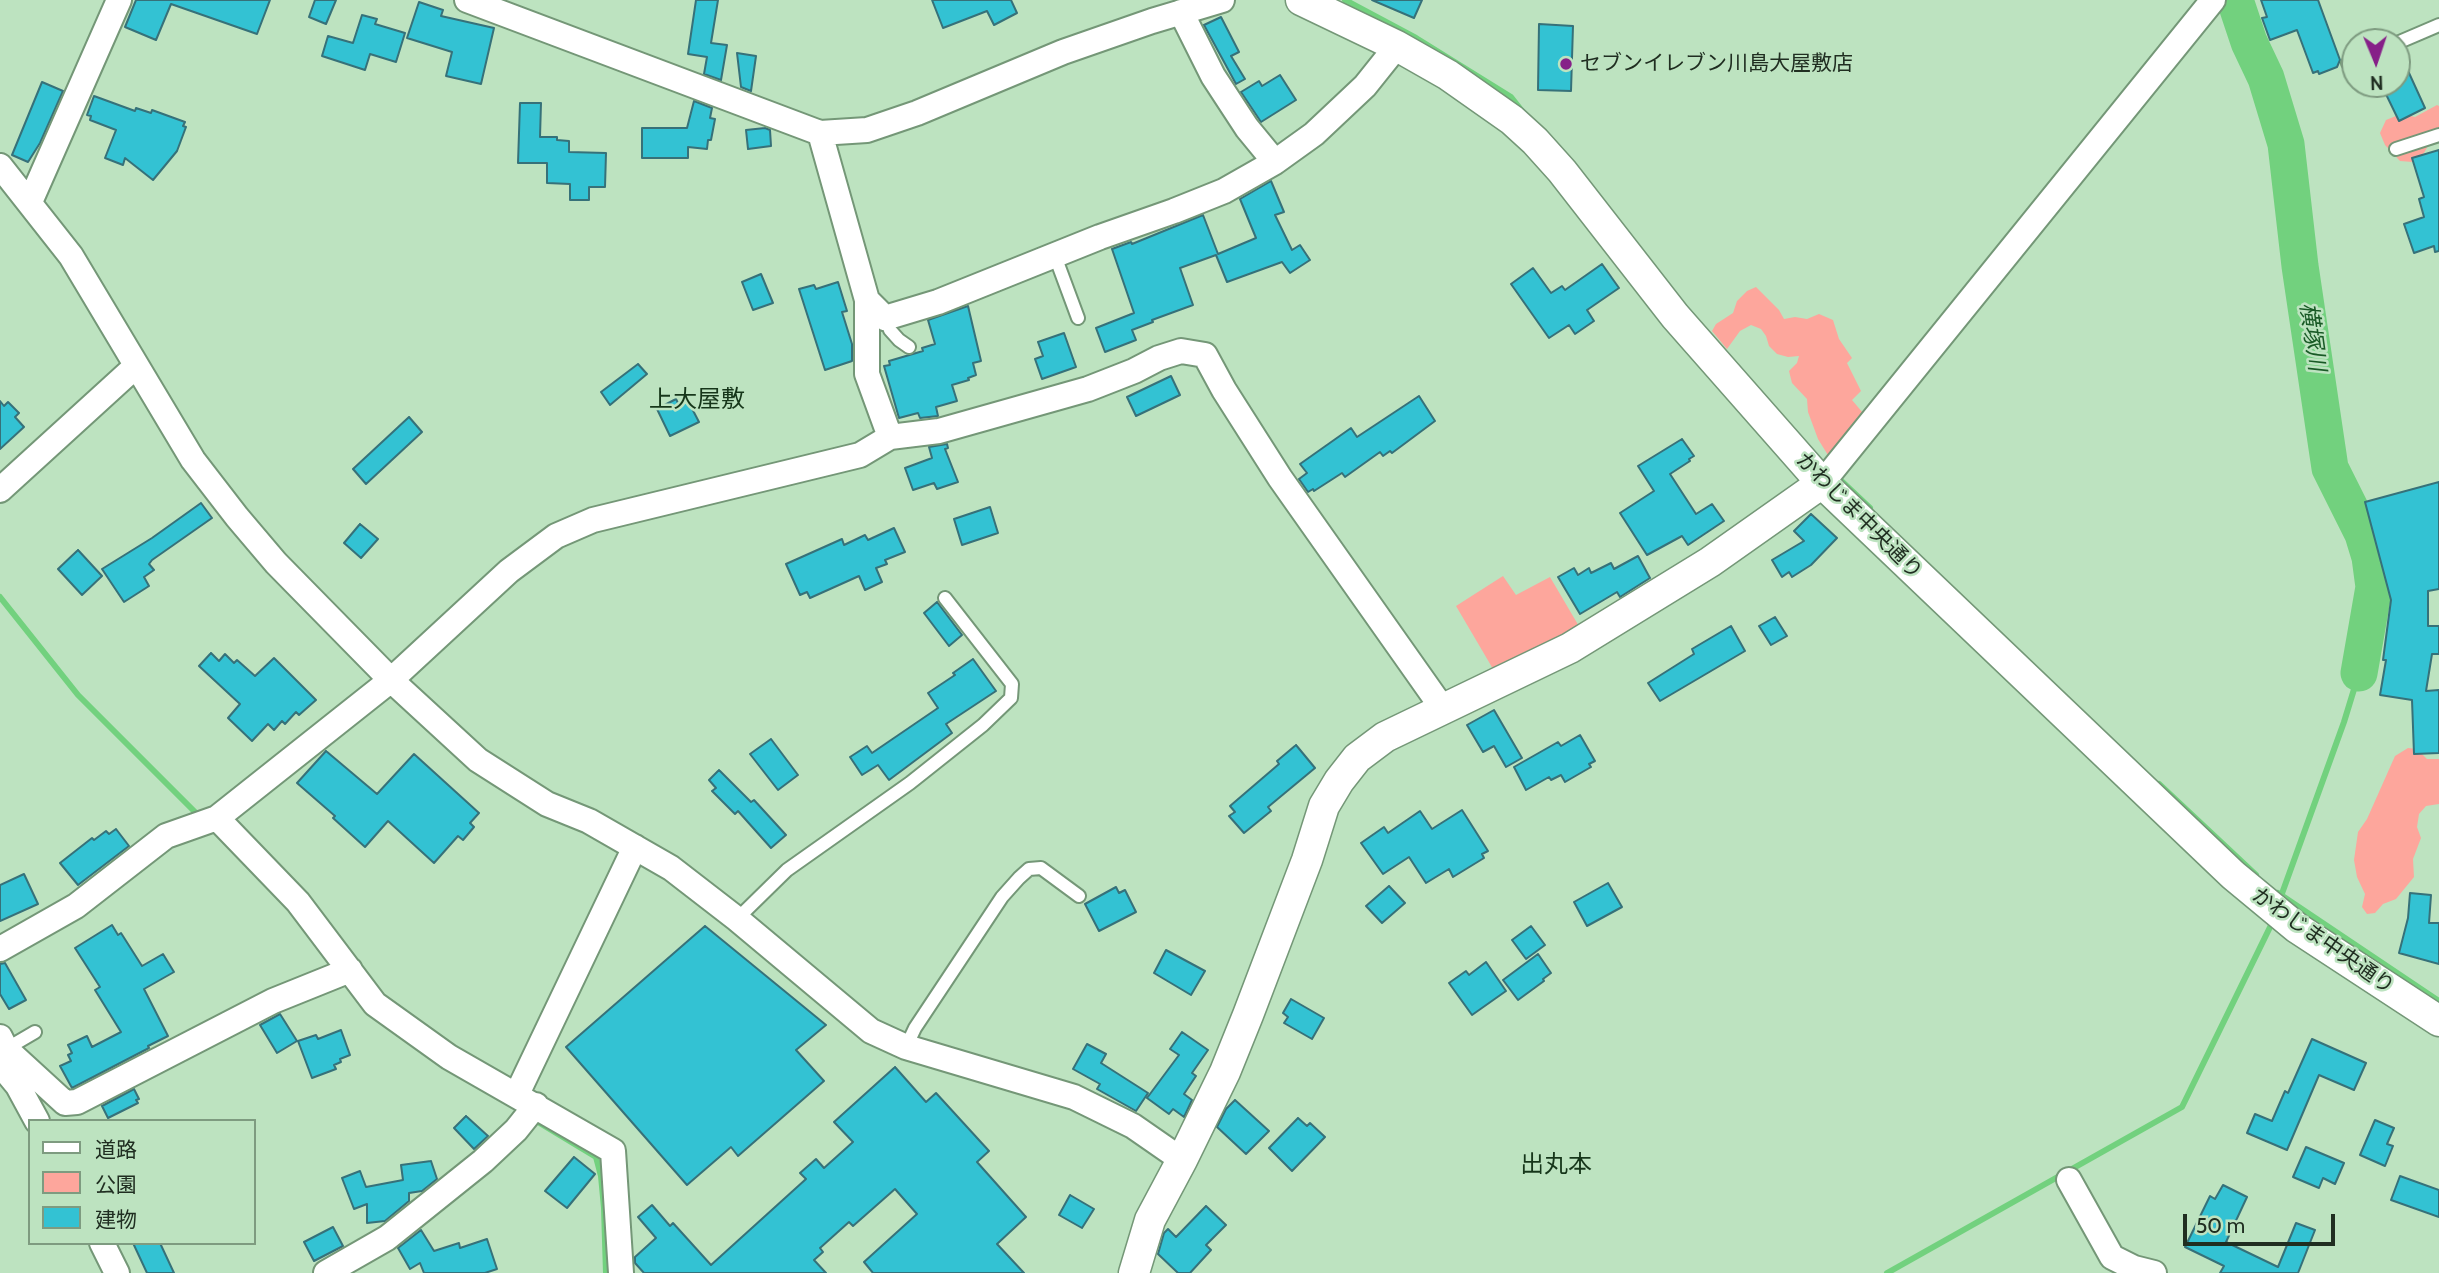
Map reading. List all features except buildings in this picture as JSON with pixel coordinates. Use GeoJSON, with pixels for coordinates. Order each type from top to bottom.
{"type":"FeatureCollection","features":[{"type":"Feature","properties":{"kind":"street"},"geometry":{"type":"LineString","coordinates":[[30,202],[119,0]]}},
{"type":"Feature","properties":{"kind":"street"},"geometry":{"type":"LineString","coordinates":[[467,0],[820,133],[867,130],[917,113],[1063,52],[1222,0]]}},
{"type":"Feature","properties":{"kind":"street","name":"かわじま中央通り"},"geometry":{"type":"LineString","coordinates":[[1301,0],[1397,46],[1448,75],[1486,100],[1535,141],[1562,171],[1675,316],[1822,483],[2232,875],[2297,928],[2439,1021]]}},
{"type":"Feature","properties":{"kind":"street"},"geometry":{"type":"LineString","coordinates":[[1139,1271],[1150,1220],[1225,1072],[1329,798],[1357,758],[1385,737],[1570,648],[1710,562],[1822,483],[2213,0]]}},
{"type":"Feature","properties":{"kind":"street"},"geometry":{"type":"LineString","coordinates":[[1181,12],[1213,76],[1247,128],[1275,162]]}},
{"type":"Feature","properties":{"kind":"street"},"geometry":{"type":"LineString","coordinates":[[867,300],[885,318],[938,302],[1224,191],[1275,162],[1314,134],[1365,86],[1397,46]]}},
{"type":"Feature","properties":{"kind":"street"},"geometry":{"type":"LineString","coordinates":[[820,133],[867,300],[867,374],[890,437]]}},
{"type":"Feature","properties":{"kind":"street"},"geometry":{"type":"LineString","coordinates":[[0,166],[71,256],[192,460],[237,517],[276,564],[391,680],[478,760],[547,804],[589,821],[671,869],[737,919],[871,1031],[906,1047],[1074,1097],[1133,1126],[1182,1160]]}},
{"type":"Feature","properties":{"kind":"street"},"geometry":{"type":"LineString","coordinates":[[0,949],[76,906],[166,836],[218,818],[391,680],[509,571],[556,536],[593,520],[860,455],[890,437],[939,431],[1088,389],[1181,351],[1205,355],[1280,478],[1443,709]]}},
{"type":"Feature","properties":{"kind":"street"},"geometry":{"type":"LineString","coordinates":[[0,490],[136,366]]}},
{"type":"Feature","properties":{"kind":"street"},"geometry":{"type":"LineString","coordinates":[[218,818],[298,902],[375,1004],[449,1057],[613,1151],[621,1273]]}},
{"type":"Feature","properties":{"kind":"street"},"geometry":{"type":"LineString","coordinates":[[326,1273],[387,1238],[483,1161],[516,1130],[526,1100],[635,847]]}},
{"type":"Feature","properties":{"kind":"street"},"geometry":{"type":"LineString","coordinates":[[2,1050],[65,1103],[77,1102],[273,1001],[350,970]]}},
{"type":"Feature","properties":{"kind":"street"},"geometry":{"type":"LineString","coordinates":[[2,1050],[36,1119]]}},
{"type":"Feature","properties":{"kind":"street"},"geometry":{"type":"LineString","coordinates":[[2069,1180],[2112,1257],[2134,1268],[2154,1273]]}},
{"type":"Feature","properties":{"kind":"street"},"geometry":{"type":"LineString","coordinates":[[103,1245],[117,1273]]}},
{"type":"Feature","properties":{"kind":"lane"},"geometry":{"type":"LineString","coordinates":[[2411,37],[2439,24]]}},
{"type":"Feature","properties":{"kind":"lane"},"geometry":{"type":"LineString","coordinates":[[2396,149],[2439,135]]}},
{"type":"Feature","properties":{"kind":"lane"},"geometry":{"type":"LineString","coordinates":[[1055,256],[1078,318]]}},
{"type":"Feature","properties":{"kind":"lane"},"geometry":{"type":"LineString","coordinates":[[885,318],[890,330],[909,347]]}},
{"type":"Feature","properties":{"kind":"lane"},"geometry":{"type":"LineString","coordinates":[[737,919],[786,870],[910,783],[983,725],[1011,698],[1012,684],[945,598]]}},
{"type":"Feature","properties":{"kind":"lane"},"geometry":{"type":"LineString","coordinates":[[906,1047],[915,1028],[1002,897],[1029,869],[1041,868],[1079,896]]}},
{"type":"Feature","properties":{"kind":"lane"},"geometry":{"type":"LineString","coordinates":[[2,1050],[36,1032]]}},
{"type":"Feature","properties":{"kind":"green space"},"geometry":{"type":"Polygon","coordinates":[[[2437,105],[2439,141],[2430,142],[2424,153],[2413,162],[2400,161],[2385,145],[2380,133],[2386,120],[2401,114],[2415,117],[2437,105]]]}},
{"type":"Feature","properties":{"kind":"green space"},"geometry":{"type":"Polygon","coordinates":[[[1756,287],[1779,310],[1784,319],[1807,319],[1819,314],[1833,320],[1839,339],[1852,358],[1847,363],[1861,391],[1852,400],[1863,413],[1831,460],[1818,439],[1808,412],[1807,399],[1792,383],[1789,371],[1797,363],[1799,356],[1777,354],[1769,346],[1761,329],[1751,325],[1740,331],[1727,349],[1712,331],[1716,324],[1733,313],[1737,301],[1747,291],[1756,287]]]}},
{"type":"Feature","properties":{"kind":"green space"},"geometry":{"type":"Polygon","coordinates":[[[1503,576],[1516,595],[1550,577],[1580,628],[1496,674],[1456,606],[1503,576]]]}},
{"type":"Feature","properties":{"kind":"green space"},"geometry":{"type":"Polygon","coordinates":[[[2408,748],[2417,749],[2427,759],[2439,759],[2439,804],[2426,806],[2419,814],[2417,827],[2421,838],[2413,859],[2414,877],[2396,899],[2383,904],[2375,913],[2367,914],[2362,907],[2365,894],[2357,877],[2354,860],[2358,832],[2367,819],[2395,756],[2408,748]]]}},
{"type":"Feature","properties":{"kind":"waterway"},"geometry":{"type":"LineString","coordinates":[[1345,0],[1416,38],[1511,97],[1522,111]]}},
{"type":"Feature","properties":{"kind":"waterway","name":"横塚川"},"geometry":{"type":"LineString","coordinates":[[2235,0],[2249,42],[2266,78],[2286,144],[2300,266],[2330,468],[2363,534],[2370,557],[2374,587],[2359,673]]}},
{"type":"Feature","properties":{"kind":"waterway"},"geometry":{"type":"LineString","coordinates":[[1835,475],[1870,508]]}},
{"type":"Feature","properties":{"kind":"waterway"},"geometry":{"type":"LineString","coordinates":[[0,597],[78,695],[202,819]]}},
{"type":"Feature","properties":{"kind":"waterway"},"geometry":{"type":"LineString","coordinates":[[2280,899],[2359,673]]}},
{"type":"Feature","properties":{"kind":"waterway"},"geometry":{"type":"LineString","coordinates":[[2159,784],[2256,875]]}},
{"type":"Feature","properties":{"kind":"waterway"},"geometry":{"type":"LineString","coordinates":[[2278,893],[2439,1001]]}},
{"type":"Feature","properties":{"kind":"waterway"},"geometry":{"type":"LineString","coordinates":[[1887,1273],[2182,1107],[2274,919]]}},
{"type":"Feature","properties":{"kind":"waterway"},"geometry":{"type":"LineString","coordinates":[[533,1119],[596,1157],[604,1208],[606,1273]]}},
{"type":"Feature","properties":{"kind":"place","name":"セブンイレブン川島大屋敷店"},"geometry":{"type":"Point","coordinates":[1566,64]}},
{"type":"Feature","properties":{"kind":"district","name":"上大屋敷"},"geometry":{"type":"Point","coordinates":[697,400]}},
{"type":"Feature","properties":{"kind":"district","name":"出丸本"},"geometry":{"type":"Point","coordinates":[1556,1165]}}]}
